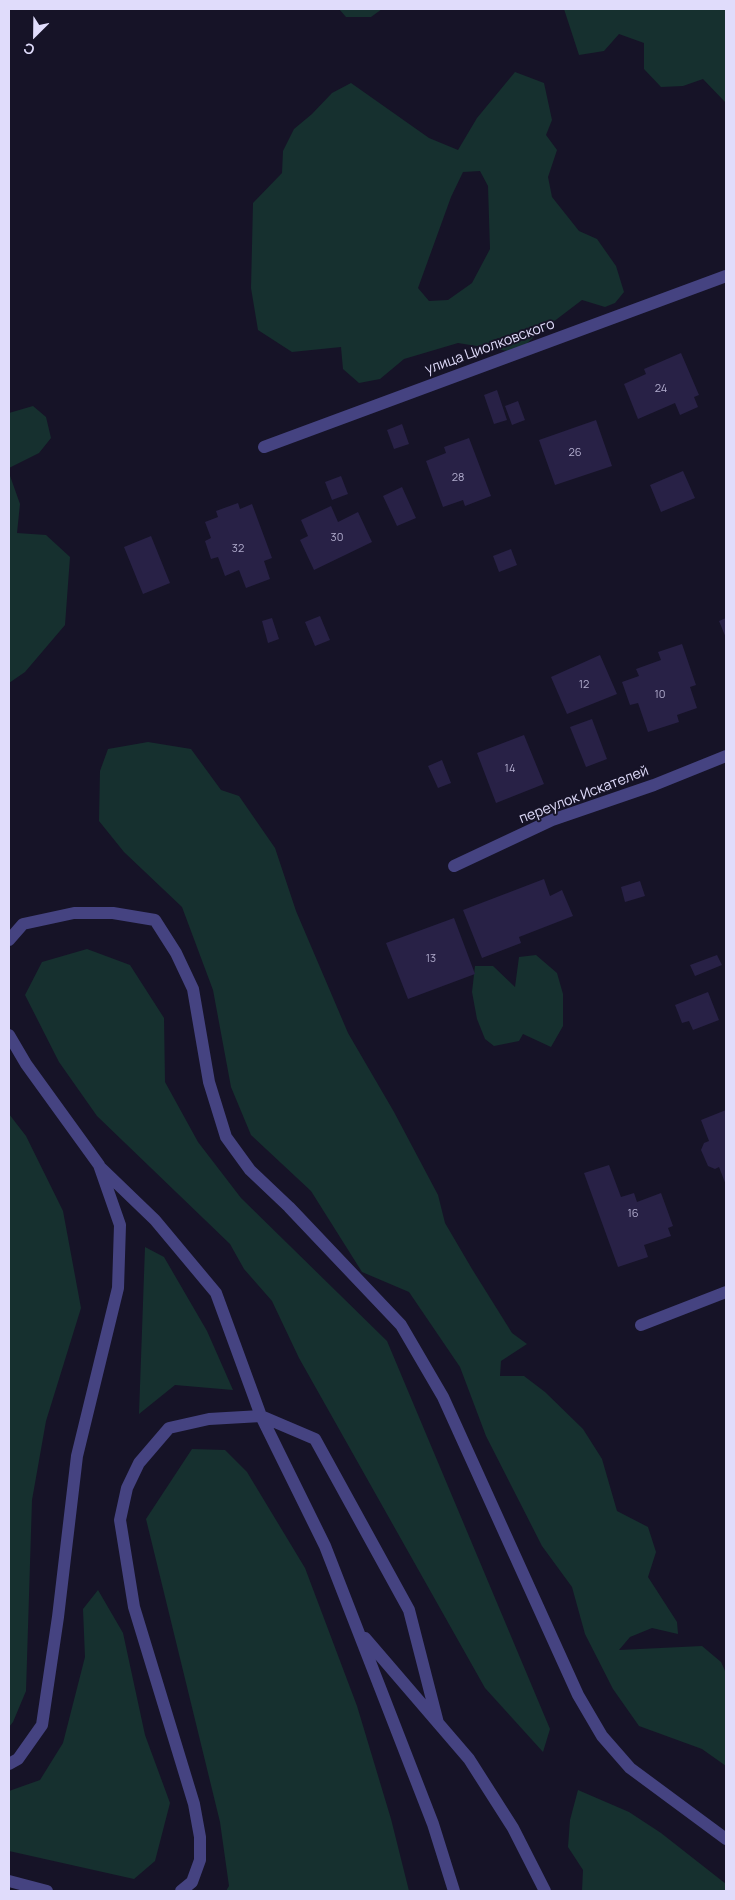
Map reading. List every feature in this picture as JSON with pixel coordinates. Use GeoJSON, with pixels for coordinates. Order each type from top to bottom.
{"type":"FeatureCollection","features":[{"type":"Feature","properties":{"kind":"street","name":"улица Циолковского"},"geometry":{"type":"LineString","coordinates":[[264,446],[726,276]]}},
{"type":"Feature","properties":{"kind":"street","name":"переулок Искателей"},"geometry":{"type":"LineString","coordinates":[[454,866],[552,820],[654,785],[726,756]]}},
{"type":"Feature","properties":{"kind":"street"},"geometry":{"type":"LineString","coordinates":[[9,940],[22,924],[74,913],[114,913],[155,920],[176,953],[193,989],[209,1082],[226,1137],[250,1170],[401,1325],[443,1397],[578,1694],[602,1736],[630,1768],[726,1839]]}},
{"type":"Feature","properties":{"kind":"street"},"geometry":{"type":"LineString","coordinates":[[9,1035],[26,1064],[99,1165],[155,1220],[216,1293],[261,1416],[325,1546],[433,1824],[454,1891]]}},
{"type":"Feature","properties":{"kind":"street"},"geometry":{"type":"LineString","coordinates":[[9,1764],[18,1759],[42,1725],[58,1617],[77,1456],[118,1288],[120,1224],[99,1165]]}},
{"type":"Feature","properties":{"kind":"street"},"geometry":{"type":"LineString","coordinates":[[641,1325],[726,1292]]}},
{"type":"Feature","properties":{"kind":"street"},"geometry":{"type":"LineString","coordinates":[[181,1891],[192,1882],[200,1860],[200,1837],[194,1804],[134,1607],[120,1520],[127,1488],[140,1463],[170,1428],[208,1419],[261,1416],[315,1438],[409,1610],[438,1722]]}},
{"type":"Feature","properties":{"kind":"street"},"geometry":{"type":"LineString","coordinates":[[357,1629],[438,1722],[474,1767],[513,1828],[545,1891]]}},
{"type":"Feature","properties":{"kind":"street"},"geometry":{"type":"LineString","coordinates":[[9,1880],[47,1891]]}},
{"type":"Feature","properties":{"kind":"green space"},"geometry":{"type":"Polygon","coordinates":[[[339,9],[382,9],[371,17],[346,17],[339,9]]]}},
{"type":"Feature","properties":{"kind":"green space"},"geometry":{"type":"Polygon","coordinates":[[[564,9],[726,9],[726,103],[703,79],[683,86],[661,87],[644,69],[644,43],[619,34],[604,51],[579,55],[564,9]]]}},
{"type":"Feature","properties":{"kind":"green space"},"geometry":{"type":"Polygon","coordinates":[[[515,72],[544,83],[552,120],[546,135],[557,150],[548,177],[552,197],[579,231],[597,239],[616,266],[624,292],[615,303],[605,307],[582,300],[536,335],[521,349],[508,351],[458,343],[404,359],[380,379],[359,383],[343,369],[341,347],[292,352],[258,330],[251,288],[253,203],[282,173],[283,151],[294,129],[332,93],[351,83],[429,138],[458,150],[477,118],[515,72]],[[480,171],[463,172],[451,197],[418,288],[429,301],[448,300],[472,283],[490,249],[488,186],[480,171]]]}},
{"type":"Feature","properties":{"kind":"green space"},"geometry":{"type":"Polygon","coordinates":[[[33,406],[46,417],[51,438],[39,453],[9,468],[9,413],[33,406]]]}},
{"type":"Feature","properties":{"kind":"green space"},"geometry":{"type":"Polygon","coordinates":[[[9,473],[20,504],[17,533],[46,535],[70,557],[65,625],[25,672],[9,683],[9,473]]]}},
{"type":"Feature","properties":{"kind":"green space"},"geometry":{"type":"Polygon","coordinates":[[[148,742],[191,749],[221,790],[239,796],[275,848],[296,911],[348,1033],[394,1112],[438,1195],[445,1223],[512,1333],[527,1344],[501,1361],[500,1376],[524,1376],[545,1392],[583,1429],[602,1459],[617,1511],[648,1527],[656,1552],[648,1577],[677,1622],[678,1634],[652,1628],[630,1637],[619,1650],[702,1646],[721,1662],[726,1673],[726,1766],[702,1749],[639,1726],[613,1689],[585,1634],[572,1587],[542,1546],[486,1436],[460,1367],[409,1292],[362,1272],[311,1191],[251,1135],[231,1087],[213,990],[182,907],[124,852],[99,821],[100,771],[108,749],[148,742]]]}},
{"type":"Feature","properties":{"kind":"green space"},"geometry":{"type":"Polygon","coordinates":[[[87,949],[130,965],[164,1018],[165,1082],[198,1142],[241,1198],[387,1341],[550,1729],[543,1752],[485,1688],[299,1358],[272,1301],[244,1269],[230,1244],[97,1116],[59,1062],[25,995],[42,962],[87,949]]]}},
{"type":"Feature","properties":{"kind":"green space"},"geometry":{"type":"Polygon","coordinates":[[[536,955],[557,973],[563,994],[563,1026],[551,1047],[523,1034],[519,1041],[494,1046],[485,1039],[477,1019],[472,992],[475,966],[493,966],[515,987],[519,957],[536,955]]]}},
{"type":"Feature","properties":{"kind":"green space"},"geometry":{"type":"Polygon","coordinates":[[[9,1114],[26,1136],[63,1211],[81,1308],[46,1421],[32,1500],[26,1691],[9,1727],[9,1114]]]}},
{"type":"Feature","properties":{"kind":"green space"},"geometry":{"type":"Polygon","coordinates":[[[145,1247],[164,1257],[207,1331],[233,1390],[175,1385],[139,1414],[145,1247]]]}},
{"type":"Feature","properties":{"kind":"green space"},"geometry":{"type":"Polygon","coordinates":[[[192,1449],[225,1450],[247,1472],[305,1568],[357,1706],[391,1819],[409,1891],[226,1891],[229,1886],[220,1822],[146,1519],[192,1449]]]}},
{"type":"Feature","properties":{"kind":"green space"},"geometry":{"type":"Polygon","coordinates":[[[98,1590],[123,1633],[145,1735],[170,1803],[155,1861],[134,1879],[9,1851],[9,1791],[40,1780],[63,1743],[85,1657],[83,1609],[98,1590]]]}},
{"type":"Feature","properties":{"kind":"green space"},"geometry":{"type":"Polygon","coordinates":[[[578,1790],[629,1812],[661,1833],[726,1884],[726,1891],[582,1891],[583,1870],[568,1847],[570,1820],[578,1790]]]}},
{"type":"Feature","properties":{"kind":"building"},"geometry":{"type":"Polygon","coordinates":[[[681,353],[699,395],[694,397],[698,407],[680,415],[675,403],[638,419],[624,384],[646,374],[644,369],[681,353]]]}},
{"type":"Feature","properties":{"kind":"building"},"geometry":{"type":"Polygon","coordinates":[[[497,390],[507,420],[494,424],[484,395],[497,390]]]}},
{"type":"Feature","properties":{"kind":"building"},"geometry":{"type":"Polygon","coordinates":[[[518,401],[525,420],[512,425],[505,406],[518,401]]]}},
{"type":"Feature","properties":{"kind":"building"},"geometry":{"type":"Polygon","coordinates":[[[596,420],[612,466],[555,485],[539,440],[596,420]]]}},
{"type":"Feature","properties":{"kind":"building"},"geometry":{"type":"Polygon","coordinates":[[[402,424],[409,444],[394,449],[387,430],[402,424]]]}},
{"type":"Feature","properties":{"kind":"building"},"geometry":{"type":"Polygon","coordinates":[[[469,438],[491,496],[465,506],[463,500],[443,507],[426,461],[446,453],[444,447],[469,438]]]}},
{"type":"Feature","properties":{"kind":"building"},"geometry":{"type":"Polygon","coordinates":[[[683,471],[695,498],[661,512],[650,485],[683,471]]]}},
{"type":"Feature","properties":{"kind":"building"},"geometry":{"type":"Polygon","coordinates":[[[341,476],[348,494],[332,500],[325,482],[341,476]]]}},
{"type":"Feature","properties":{"kind":"building"},"geometry":{"type":"Polygon","coordinates":[[[402,487],[416,518],[397,526],[383,496],[402,487]]]}},
{"type":"Feature","properties":{"kind":"building"},"geometry":{"type":"Polygon","coordinates":[[[238,503],[240,509],[252,504],[272,558],[264,561],[270,579],[246,588],[239,570],[225,576],[218,557],[211,559],[205,541],[211,538],[205,522],[218,517],[216,511],[238,503]]]}},
{"type":"Feature","properties":{"kind":"building"},"geometry":{"type":"Polygon","coordinates":[[[331,506],[338,522],[358,512],[372,542],[314,570],[300,540],[308,536],[301,520],[331,506]]]}},
{"type":"Feature","properties":{"kind":"building"},"geometry":{"type":"Polygon","coordinates":[[[151,536],[170,583],[143,594],[124,547],[151,536]]]}},
{"type":"Feature","properties":{"kind":"building"},"geometry":{"type":"Polygon","coordinates":[[[511,549],[517,565],[499,572],[493,556],[511,549]]]}},
{"type":"Feature","properties":{"kind":"building"},"geometry":{"type":"Polygon","coordinates":[[[320,616],[330,640],[315,646],[305,622],[320,616]]]}},
{"type":"Feature","properties":{"kind":"building"},"geometry":{"type":"Polygon","coordinates":[[[272,618],[279,639],[268,643],[262,621],[272,618]]]}},
{"type":"Feature","properties":{"kind":"building"},"geometry":{"type":"Polygon","coordinates":[[[726,618],[726,638],[719,621],[726,618]]]}},
{"type":"Feature","properties":{"kind":"building"},"geometry":{"type":"Polygon","coordinates":[[[682,644],[696,685],[690,687],[697,708],[677,715],[679,722],[648,732],[638,703],[630,705],[622,682],[639,676],[636,669],[661,660],[658,652],[682,644]]]}},
{"type":"Feature","properties":{"kind":"building"},"geometry":{"type":"Polygon","coordinates":[[[600,655],[617,694],[567,714],[551,677],[600,655]]]}},
{"type":"Feature","properties":{"kind":"building"},"geometry":{"type":"Polygon","coordinates":[[[592,719],[607,759],[586,767],[570,727],[592,719]]]}},
{"type":"Feature","properties":{"kind":"building"},"geometry":{"type":"Polygon","coordinates":[[[524,735],[544,784],[496,803],[477,753],[524,735]]]}},
{"type":"Feature","properties":{"kind":"building"},"geometry":{"type":"Polygon","coordinates":[[[442,760],[451,783],[438,788],[428,766],[442,760]]]}},
{"type":"Feature","properties":{"kind":"building"},"geometry":{"type":"Polygon","coordinates":[[[544,879],[550,896],[562,890],[573,916],[519,937],[521,943],[482,958],[463,910],[544,879]]]}},
{"type":"Feature","properties":{"kind":"building"},"geometry":{"type":"Polygon","coordinates":[[[640,881],[645,896],[625,902],[621,887],[640,881]]]}},
{"type":"Feature","properties":{"kind":"building"},"geometry":{"type":"Polygon","coordinates":[[[454,918],[475,974],[408,999],[386,943],[454,918]]]}},
{"type":"Feature","properties":{"kind":"building"},"geometry":{"type":"Polygon","coordinates":[[[717,955],[722,965],[695,976],[690,965],[717,955]]]}},
{"type":"Feature","properties":{"kind":"building"},"geometry":{"type":"Polygon","coordinates":[[[708,992],[719,1020],[693,1030],[689,1021],[682,1023],[675,1005],[708,992]]]}},
{"type":"Feature","properties":{"kind":"building"},"geometry":{"type":"Polygon","coordinates":[[[726,1110],[726,1185],[719,1167],[715,1169],[708,1166],[701,1150],[704,1143],[709,1141],[701,1120],[726,1110]]]}},
{"type":"Feature","properties":{"kind":"building"},"geometry":{"type":"Polygon","coordinates":[[[609,1165],[621,1197],[634,1193],[637,1202],[661,1193],[673,1226],[668,1228],[671,1236],[644,1245],[648,1257],[618,1267],[584,1173],[609,1165]]]}}]}
